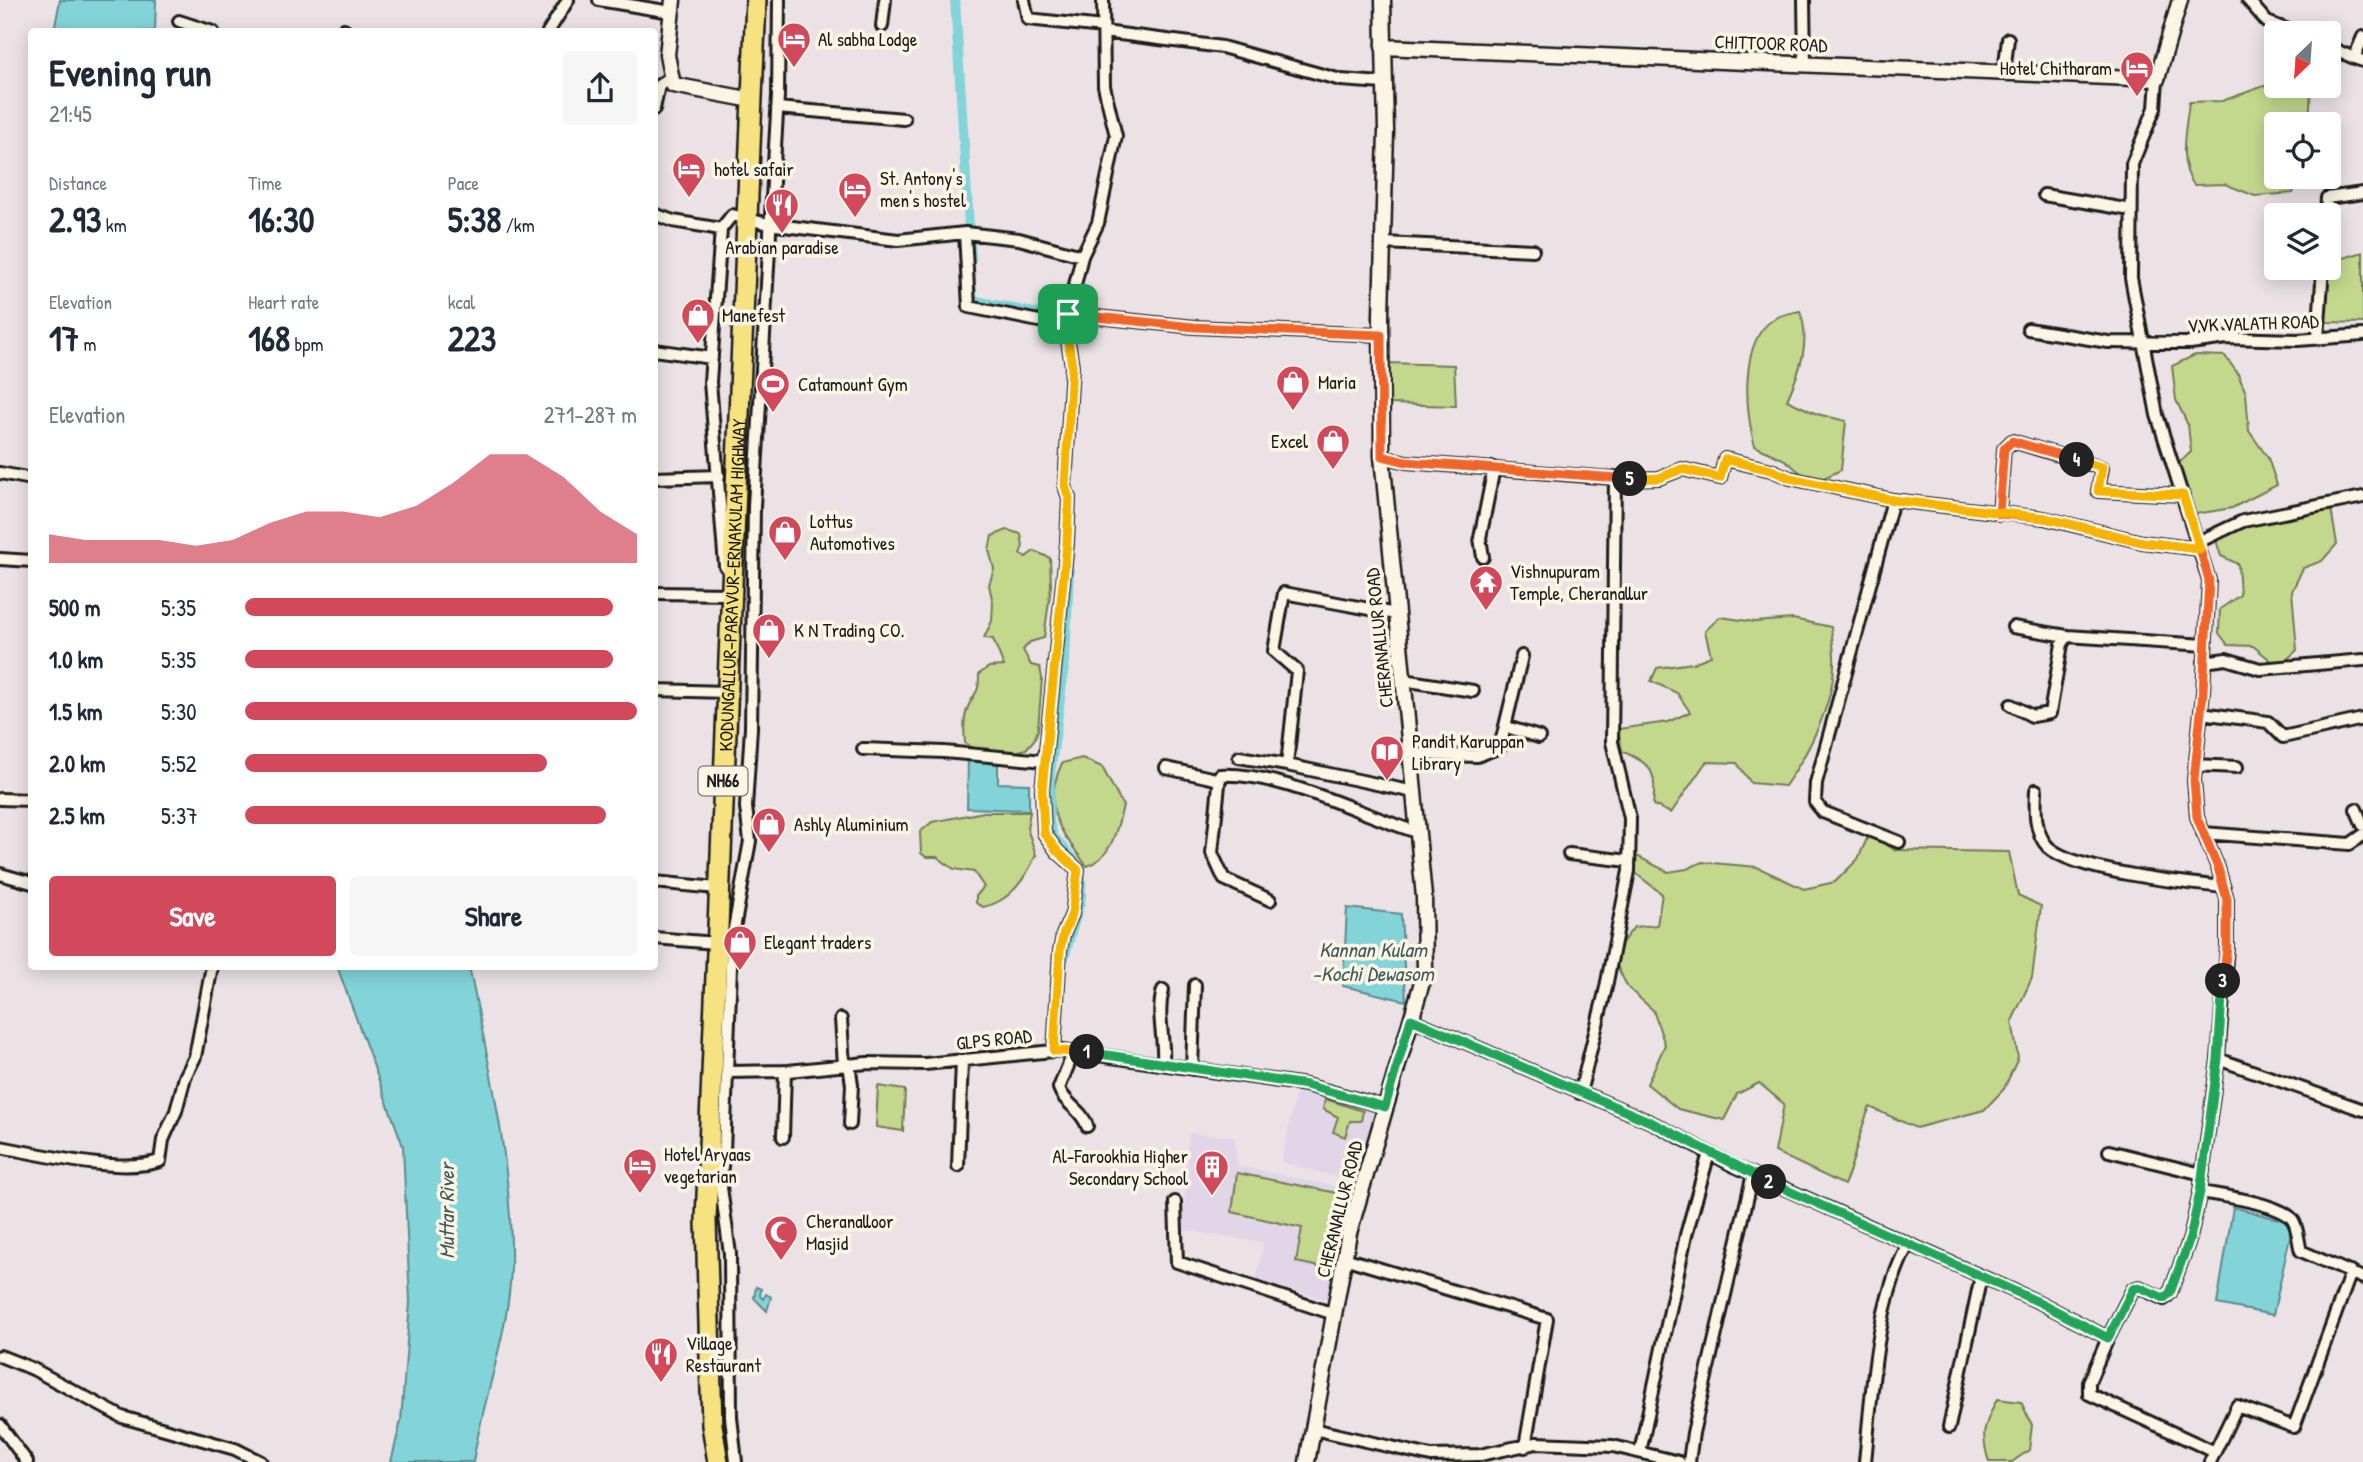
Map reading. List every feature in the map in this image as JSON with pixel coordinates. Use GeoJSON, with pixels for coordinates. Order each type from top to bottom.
{"type":"FeatureCollection","features":[{"type":"Feature","properties":{"kind":"highway","name":"KODUNGALLUR-PARAVUR-ERNAKULAM HIGHWAY"},"geometry":{"type":"LineString","coordinates":[[718,1462],[712,1425],[706,1220],[717,888],[733,589],[756,0]]}},
{"type":"Feature","properties":{"kind":"main road","name":"CHERANALLUR ROAD"},"geometry":{"type":"LineString","coordinates":[[1307,1462],[1344,1258],[1425,972],[1424,897],[1382,456],[1381,335],[1386,131],[1383,0]]}},
{"type":"Feature","properties":{"kind":"main road"},"geometry":{"type":"LineString","coordinates":[[2157,79],[2180,0]]}},
{"type":"Feature","properties":{"kind":"main road"},"geometry":{"type":"LineString","coordinates":[[672,6],[667,54],[673,85],[752,100]]}},
{"type":"Feature","properties":{"kind":"main road","name":"CHITTOOR ROAD"},"geometry":{"type":"LineString","coordinates":[[1383,47],[2157,79]]}},
{"type":"Feature","properties":{"kind":"street"},"geometry":{"type":"LineString","coordinates":[[550,28],[566,0]]}},
{"type":"Feature","properties":{"kind":"street"},"geometry":{"type":"LineString","coordinates":[[599,0],[672,6]]}},
{"type":"Feature","properties":{"kind":"street"},"geometry":{"type":"LineString","coordinates":[[736,1462],[731,1417],[730,1254],[720,1180],[728,1072],[732,940],[750,841],[746,807],[751,728],[754,506],[768,224],[777,107],[779,0]]}},
{"type":"Feature","properties":{"kind":"street"},"geometry":{"type":"LineString","coordinates":[[883,26],[885,0]]}},
{"type":"Feature","properties":{"kind":"street"},"geometry":{"type":"LineString","coordinates":[[1024,0],[1028,19],[1222,47],[1341,80],[1383,83]]}},
{"type":"Feature","properties":{"kind":"street"},"geometry":{"type":"LineString","coordinates":[[1087,1126],[1083,1114],[1062,1097],[1059,1087],[1060,951],[1072,914],[1078,870],[1057,851],[1044,833],[1042,790],[1067,542],[1069,498],[1065,486],[1072,366],[1068,318],[1082,256],[1098,223],[1116,136],[1104,86],[1103,0]]}},
{"type":"Feature","properties":{"kind":"street"},"geometry":{"type":"LineString","coordinates":[[1804,0],[1805,64]]}},
{"type":"Feature","properties":{"kind":"street"},"geometry":{"type":"LineString","coordinates":[[2248,0],[2266,21]]}},
{"type":"Feature","properties":{"kind":"street"},"geometry":{"type":"LineString","coordinates":[[179,21],[201,28]]}},
{"type":"Feature","properties":{"kind":"street"},"geometry":{"type":"LineString","coordinates":[[2342,53],[2359,60],[2363,37]]}},
{"type":"Feature","properties":{"kind":"street"},"geometry":{"type":"LineString","coordinates":[[2004,72],[2008,38]]}},
{"type":"Feature","properties":{"kind":"street"},"geometry":{"type":"LineString","coordinates":[[658,90],[659,85],[672,76]]}},
{"type":"Feature","properties":{"kind":"street"},"geometry":{"type":"LineString","coordinates":[[2157,79],[2155,108],[2132,164],[2132,278],[2157,415],[2209,580],[2195,765],[2197,817],[2224,887],[2227,947],[2218,1059],[2200,1192],[2190,1238],[2170,1293],[2164,1298],[2139,1287],[2133,1289],[2089,1382],[2089,1394],[2212,1457],[2237,1406],[2294,1427],[2351,1272]]}},
{"type":"Feature","properties":{"kind":"street"},"geometry":{"type":"LineString","coordinates":[[777,107],[904,119]]}},
{"type":"Feature","properties":{"kind":"street"},"geometry":{"type":"LineString","coordinates":[[2327,203],[2327,198],[2363,193]]}},
{"type":"Feature","properties":{"kind":"street"},"geometry":{"type":"LineString","coordinates":[[2044,195],[2131,210]]}},
{"type":"Feature","properties":{"kind":"street"},"geometry":{"type":"LineString","coordinates":[[658,215],[698,227],[721,229]]}},
{"type":"Feature","properties":{"kind":"street"},"geometry":{"type":"LineString","coordinates":[[658,593],[733,589],[725,568],[718,506],[719,476],[712,425],[712,358],[721,229],[732,215],[768,224],[898,240],[969,233],[1019,239],[1082,256]]}},
{"type":"Feature","properties":{"kind":"street"},"geometry":{"type":"LineString","coordinates":[[969,233],[969,307],[1039,321],[1068,318],[1194,327],[1381,335]]}},
{"type":"Feature","properties":{"kind":"street"},"geometry":{"type":"LineString","coordinates":[[1383,243],[1533,250]]}},
{"type":"Feature","properties":{"kind":"street"},"geometry":{"type":"LineString","coordinates":[[2318,338],[2322,280]]}},
{"type":"Feature","properties":{"kind":"street","name":"VVK VALATH ROAD"},"geometry":{"type":"LineString","coordinates":[[2028,329],[2108,342],[2363,335]]}},
{"type":"Feature","properties":{"kind":"street"},"geometry":{"type":"LineString","coordinates":[[658,350],[712,358]]}},
{"type":"Feature","properties":{"kind":"street"},"geometry":{"type":"LineString","coordinates":[[1999,514],[2004,449],[2012,441],[2102,467],[2098,491],[2183,495]]}},
{"type":"Feature","properties":{"kind":"street"},"geometry":{"type":"LineString","coordinates":[[1382,456],[1406,462],[1615,478],[1659,478],[1682,469],[1720,478],[1725,459],[1771,470],[1790,478],[1893,500],[2045,518],[2122,538],[2199,546],[2243,521],[2363,497]]}},
{"type":"Feature","properties":{"kind":"street"},"geometry":{"type":"LineString","coordinates":[[1483,557],[1480,538],[1494,468]]}},
{"type":"Feature","properties":{"kind":"street"},"geometry":{"type":"LineString","coordinates":[[0,473],[28,478]]}},
{"type":"Feature","properties":{"kind":"street"},"geometry":{"type":"LineString","coordinates":[[658,478],[719,476]]}},
{"type":"Feature","properties":{"kind":"street"},"geometry":{"type":"LineString","coordinates":[[1580,1093],[1605,992],[1629,861],[1630,818],[1612,742],[1615,478]]}},
{"type":"Feature","properties":{"kind":"street"},"geometry":{"type":"LineString","coordinates":[[1893,500],[1816,783],[1815,802],[1823,812],[1899,842]]}},
{"type":"Feature","properties":{"kind":"street"},"geometry":{"type":"LineString","coordinates":[[0,559],[28,561]]}},
{"type":"Feature","properties":{"kind":"street"},"geometry":{"type":"LineString","coordinates":[[1287,765],[1297,671],[1274,651],[1284,593],[1396,614]]}},
{"type":"Feature","properties":{"kind":"street"},"geometry":{"type":"LineString","coordinates":[[2013,627],[2067,636],[2205,645]]}},
{"type":"Feature","properties":{"kind":"street"},"geometry":{"type":"LineString","coordinates":[[2011,705],[2032,716],[2050,713],[2062,644],[2067,636]]}},
{"type":"Feature","properties":{"kind":"street"},"geometry":{"type":"LineString","coordinates":[[1410,754],[1477,756],[1500,747],[1507,727],[1522,656]]}},
{"type":"Feature","properties":{"kind":"street"},"geometry":{"type":"LineString","coordinates":[[2204,662],[2227,659],[2260,669],[2363,660]]}},
{"type":"Feature","properties":{"kind":"street"},"geometry":{"type":"LineString","coordinates":[[1403,680],[1473,691]]}},
{"type":"Feature","properties":{"kind":"street"},"geometry":{"type":"LineString","coordinates":[[658,690],[727,692]]}},
{"type":"Feature","properties":{"kind":"street"},"geometry":{"type":"LineString","coordinates":[[2201,713],[2269,722],[2283,737],[2363,719]]}},
{"type":"Feature","properties":{"kind":"street"},"geometry":{"type":"LineString","coordinates":[[1507,727],[1539,737]]}},
{"type":"Feature","properties":{"kind":"street"},"geometry":{"type":"LineString","coordinates":[[863,749],[944,752],[1045,761]]}},
{"type":"Feature","properties":{"kind":"street"},"geometry":{"type":"LineString","coordinates":[[1239,757],[1414,792]]}},
{"type":"Feature","properties":{"kind":"street"},"geometry":{"type":"LineString","coordinates":[[2195,765],[2236,767]]}},
{"type":"Feature","properties":{"kind":"street"},"geometry":{"type":"LineString","coordinates":[[1166,768],[1220,780]]}},
{"type":"Feature","properties":{"kind":"street"},"geometry":{"type":"LineString","coordinates":[[1270,900],[1224,879],[1212,853],[1220,775],[1236,774],[1307,791],[1418,832]]}},
{"type":"Feature","properties":{"kind":"street"},"geometry":{"type":"LineString","coordinates":[[2036,790],[2038,830],[2049,847],[2082,863],[2185,883],[2224,887]]}},
{"type":"Feature","properties":{"kind":"street"},"geometry":{"type":"LineString","coordinates":[[0,799],[28,800]]}},
{"type":"Feature","properties":{"kind":"street"},"geometry":{"type":"LineString","coordinates":[[2356,809],[2363,825]]}},
{"type":"Feature","properties":{"kind":"street"},"geometry":{"type":"LineString","coordinates":[[2203,833],[2350,844],[2363,835]]}},
{"type":"Feature","properties":{"kind":"street"},"geometry":{"type":"LineString","coordinates":[[1569,854],[1629,861]]}},
{"type":"Feature","properties":{"kind":"street"},"geometry":{"type":"LineString","coordinates":[[0,874],[28,882]]}},
{"type":"Feature","properties":{"kind":"street"},"geometry":{"type":"LineString","coordinates":[[658,882],[717,888]]}},
{"type":"Feature","properties":{"kind":"street"},"geometry":{"type":"LineString","coordinates":[[658,938],[716,943]]}},
{"type":"Feature","properties":{"kind":"street"},"geometry":{"type":"LineString","coordinates":[[0,1147],[113,1166],[141,1167],[160,1161],[163,1140],[176,1111],[185,1077],[195,1057],[211,970]]}},
{"type":"Feature","properties":{"kind":"street"},"geometry":{"type":"LineString","coordinates":[[1192,1069],[1195,985]]}},
{"type":"Feature","properties":{"kind":"street"},"geometry":{"type":"LineString","coordinates":[[1163,990],[1158,1007],[1165,1039],[1163,1064]]}},
{"type":"Feature","properties":{"kind":"street"},"geometry":{"type":"LineString","coordinates":[[1411,1019],[1653,1123],[1753,1174],[1982,1276],[2108,1338]]}},
{"type":"Feature","properties":{"kind":"street"},"geometry":{"type":"LineString","coordinates":[[841,1020],[852,1085],[850,1124]]}},
{"type":"Feature","properties":{"kind":"street","name":"GLPS ROAD"},"geometry":{"type":"LineString","coordinates":[[728,1072],[962,1061],[1061,1051],[1306,1085],[1385,1107]]}},
{"type":"Feature","properties":{"kind":"street"},"geometry":{"type":"LineString","coordinates":[[2218,1059],[2363,1110]]}},
{"type":"Feature","properties":{"kind":"street"},"geometry":{"type":"LineString","coordinates":[[958,1166],[962,1061]]}},
{"type":"Feature","properties":{"kind":"street"},"geometry":{"type":"LineString","coordinates":[[783,1138],[785,1071]]}},
{"type":"Feature","properties":{"kind":"street"},"geometry":{"type":"LineString","coordinates":[[2109,1151],[2202,1174]]}},
{"type":"Feature","properties":{"kind":"street"},"geometry":{"type":"LineString","coordinates":[[1640,1452],[1686,1235],[1709,1153]]}},
{"type":"Feature","properties":{"kind":"street"},"geometry":{"type":"LineString","coordinates":[[1689,1462],[1753,1174]]}},
{"type":"Feature","properties":{"kind":"street"},"geometry":{"type":"LineString","coordinates":[[2200,1192],[2239,1199],[2286,1214],[2293,1220],[2301,1251],[2363,1278]]}},
{"type":"Feature","properties":{"kind":"street"},"geometry":{"type":"LineString","coordinates":[[1175,1202],[1177,1262],[1334,1314]]}},
{"type":"Feature","properties":{"kind":"street"},"geometry":{"type":"LineString","coordinates":[[1866,1462],[1883,1324],[1896,1266],[1908,1245]]}},
{"type":"Feature","properties":{"kind":"street"},"geometry":{"type":"LineString","coordinates":[[1344,1258],[1547,1319],[1525,1447]]}},
{"type":"Feature","properties":{"kind":"street"},"geometry":{"type":"LineString","coordinates":[[1949,1427],[1982,1276]]}},
{"type":"Feature","properties":{"kind":"street"},"geometry":{"type":"LineString","coordinates":[[0,1356],[33,1369],[122,1417],[234,1449],[261,1462]]}},
{"type":"Feature","properties":{"kind":"street"},"geometry":{"type":"LineString","coordinates":[[0,1425],[27,1462]]}},
{"type":"Feature","properties":{"kind":"street"},"geometry":{"type":"LineString","coordinates":[[1313,1429],[1431,1456],[1480,1455],[1536,1443],[1613,1446],[1679,1462]]}},
{"type":"Feature","properties":{"kind":"shaded area"},"geometry":{"type":"Polygon","coordinates":[[[1297,1088],[1378,1111],[1357,1183],[1281,1162],[1297,1088]]]}},
{"type":"Feature","properties":{"kind":"shaded area"},"geometry":{"type":"Polygon","coordinates":[[[1189,1133],[1235,1137],[1237,1166],[1350,1189],[1330,1300],[1256,1281],[1263,1243],[1183,1230],[1189,1133]]]}},
{"type":"Feature","properties":{"kind":"green space"},"geometry":{"type":"Polygon","coordinates":[[[2264,86],[2264,98],[2310,98],[2310,112],[2264,112],[2264,189],[2295,189],[2293,193],[2255,196],[2225,184],[2194,185],[2184,156],[2189,102],[2222,101],[2264,86]]]}},
{"type":"Feature","properties":{"kind":"green space"},"geometry":{"type":"Polygon","coordinates":[[[2363,252],[2363,323],[2327,322],[2320,313],[2324,280],[2341,280],[2341,259],[2363,252]]]}},
{"type":"Feature","properties":{"kind":"green space"},"geometry":{"type":"Polygon","coordinates":[[[1800,311],[1804,345],[1800,367],[1787,400],[1817,414],[1846,421],[1841,470],[1813,483],[1785,460],[1755,446],[1747,397],[1750,360],[1763,329],[1777,317],[1800,311]]]}},
{"type":"Feature","properties":{"kind":"green space"},"geometry":{"type":"Polygon","coordinates":[[[2195,355],[2225,356],[2238,374],[2246,393],[2249,431],[2268,458],[2277,485],[2232,508],[2190,515],[2173,468],[2191,452],[2188,425],[2176,400],[2172,366],[2195,355]]]}},
{"type":"Feature","properties":{"kind":"green space"},"geometry":{"type":"Polygon","coordinates":[[[1387,363],[1454,365],[1456,406],[1389,404],[1387,363]]]}},
{"type":"Feature","properties":{"kind":"green space"},"geometry":{"type":"Polygon","coordinates":[[[2330,503],[2337,544],[2322,561],[2303,568],[2292,591],[2297,650],[2279,667],[2253,646],[2228,645],[2219,633],[2220,609],[2240,595],[2238,564],[2221,556],[2214,534],[2330,503]]]}},
{"type":"Feature","properties":{"kind":"green space"},"geometry":{"type":"Polygon","coordinates":[[[1007,530],[1021,534],[1023,546],[1020,554],[1026,557],[1034,551],[1050,558],[1051,586],[1044,638],[1030,642],[1023,650],[1031,665],[1040,667],[1042,678],[1038,730],[1026,749],[1009,754],[970,747],[965,743],[964,730],[966,712],[977,690],[979,674],[989,667],[1004,666],[993,639],[984,638],[992,621],[993,603],[989,585],[994,569],[989,550],[992,536],[1007,530]]]}},
{"type":"Feature","properties":{"kind":"green space"},"geometry":{"type":"Polygon","coordinates":[[[1720,617],[1755,622],[1793,619],[1831,627],[1834,660],[1829,696],[1818,728],[1785,786],[1751,783],[1737,763],[1706,762],[1671,813],[1653,805],[1653,776],[1640,760],[1622,751],[1618,729],[1668,722],[1690,712],[1677,693],[1651,681],[1657,668],[1693,663],[1711,656],[1705,631],[1720,617]]]}},
{"type":"Feature","properties":{"kind":"green space"},"geometry":{"type":"Polygon","coordinates":[[[1082,758],[1102,767],[1123,806],[1108,850],[1087,866],[1061,829],[1053,806],[1053,793],[1062,763],[1082,758]]]}},
{"type":"Feature","properties":{"kind":"green space"},"geometry":{"type":"Polygon","coordinates":[[[984,812],[1030,812],[1027,828],[1036,855],[1027,873],[1009,895],[983,907],[976,903],[976,896],[984,887],[974,872],[954,869],[937,857],[926,857],[921,853],[920,832],[932,822],[984,812]]]}},
{"type":"Feature","properties":{"kind":"green space"},"geometry":{"type":"Polygon","coordinates":[[[1869,834],[1895,850],[2009,852],[2018,895],[2041,906],[2032,978],[2012,1021],[2018,1058],[2004,1089],[1984,1110],[1916,1128],[1870,1107],[1844,1185],[1775,1152],[1784,1104],[1759,1083],[1737,1094],[1724,1120],[1678,1109],[1647,1084],[1665,1045],[1653,1010],[1628,988],[1612,956],[1634,927],[1657,925],[1662,894],[1634,872],[1631,853],[1668,872],[1687,869],[1702,862],[1757,867],[1804,889],[1835,882],[1858,859],[1869,834]]]}},
{"type":"Feature","properties":{"kind":"green space"},"geometry":{"type":"Polygon","coordinates":[[[878,1086],[905,1090],[903,1131],[876,1127],[878,1086]]]}},
{"type":"Feature","properties":{"kind":"green space"},"geometry":{"type":"Polygon","coordinates":[[[1325,1099],[1363,1111],[1361,1121],[1350,1121],[1345,1137],[1333,1132],[1338,1117],[1323,1109],[1325,1099]]]}},
{"type":"Feature","properties":{"kind":"green space"},"geometry":{"type":"Polygon","coordinates":[[[1237,1173],[1342,1194],[1332,1233],[1329,1269],[1296,1262],[1302,1228],[1232,1212],[1237,1173]]]}},
{"type":"Feature","properties":{"kind":"green space"},"geometry":{"type":"Polygon","coordinates":[[[1997,1399],[2021,1402],[2032,1425],[2029,1450],[2012,1462],[1989,1462],[1986,1452],[1985,1430],[1997,1399]]]}},
{"type":"Feature","properties":{"kind":"water"},"geometry":{"type":"Polygon","coordinates":[[[60,0],[156,0],[155,28],[55,28],[60,0]]]}},
{"type":"Feature","properties":{"kind":"water"},"geometry":{"type":"Polygon","coordinates":[[[968,756],[998,756],[998,783],[1029,784],[1029,810],[967,808],[968,756]]]}},
{"type":"Feature","properties":{"kind":"water","name":"Kannan Kulam -Kochi Dewasom"},"geometry":{"type":"Polygon","coordinates":[[[1347,908],[1401,914],[1406,1001],[1343,986],[1347,908]]]}},
{"type":"Feature","properties":{"kind":"water","name":"Muttar River"},"geometry":{"type":"Polygon","coordinates":[[[338,970],[470,970],[492,1078],[504,1154],[511,1230],[511,1268],[506,1317],[473,1462],[391,1462],[401,1421],[410,1302],[403,1146],[338,970]]]}},
{"type":"Feature","properties":{"kind":"water"},"geometry":{"type":"Polygon","coordinates":[[[2233,1207],[2293,1223],[2273,1315],[2217,1304],[2233,1207]]]}},
{"type":"Feature","properties":{"kind":"water"},"geometry":{"type":"Polygon","coordinates":[[[756,1287],[761,1289],[760,1296],[763,1299],[766,1294],[771,1297],[767,1311],[754,1298],[756,1287]]]}},
{"type":"Feature","properties":{"kind":"waterway"},"geometry":{"type":"LineString","coordinates":[[955,0],[971,259]]}},
{"type":"Feature","properties":{"kind":"waterway"},"geometry":{"type":"LineString","coordinates":[[972,289],[972,300],[1063,319]]}},
{"type":"Feature","properties":{"kind":"waterway"},"geometry":{"type":"LineString","coordinates":[[1069,571],[1065,662],[1050,774],[1049,822],[1053,836],[1076,863]]}},
{"type":"Feature","properties":{"kind":"waterway"},"geometry":{"type":"LineString","coordinates":[[1064,958],[1081,898],[1081,878]]}},
{"type":"Feature","properties":{"kind":"place","name":"Al sabha Lodge"},"geometry":{"type":"Point","coordinates":[794,69]}},
{"type":"Feature","properties":{"kind":"place","name":"Hotel Chitharam"},"geometry":{"type":"Point","coordinates":[2137,98]}},
{"type":"Feature","properties":{"kind":"place","name":"hotel safair"},"geometry":{"type":"Point","coordinates":[689,199]}},
{"type":"Feature","properties":{"kind":"place","name":"St. Antony's men's hostel"},"geometry":{"type":"Point","coordinates":[855,219]}},
{"type":"Feature","properties":{"kind":"place","name":"Arabian paradise"},"geometry":{"type":"Point","coordinates":[782,235]}},
{"type":"Feature","properties":{"kind":"place","name":"Manefest"},"geometry":{"type":"Point","coordinates":[698,345]}},
{"type":"Feature","properties":{"kind":"place","name":"Maria"},"geometry":{"type":"Point","coordinates":[1293,412]}},
{"type":"Feature","properties":{"kind":"place","name":"Catamount Gym"},"geometry":{"type":"Point","coordinates":[773,414]}},
{"type":"Feature","properties":{"kind":"place","name":"Excel"},"geometry":{"type":"Point","coordinates":[1333,471]}},
{"type":"Feature","properties":{"kind":"place","name":"Lottus Automotives"},"geometry":{"type":"Point","coordinates":[785,562]}},
{"type":"Feature","properties":{"kind":"place","name":"Vishnupuram Temple, Cheranallur"},"geometry":{"type":"Point","coordinates":[1486,612]}},
{"type":"Feature","properties":{"kind":"place","name":"K N Trading CO."},"geometry":{"type":"Point","coordinates":[769,660]}},
{"type":"Feature","properties":{"kind":"place","name":"Pandit Karuppan Library"},"geometry":{"type":"Point","coordinates":[1387,782]}},
{"type":"Feature","properties":{"kind":"place","name":"Ashly Aluminium"},"geometry":{"type":"Point","coordinates":[769,854]}},
{"type":"Feature","properties":{"kind":"place","name":"Elegant traders"},"geometry":{"type":"Point","coordinates":[740,972]}},
{"type":"Feature","properties":{"kind":"place","name":"Hotel Aryaas vegetarian"},"geometry":{"type":"Point","coordinates":[640,1195]}},
{"type":"Feature","properties":{"kind":"place","name":"Al-Farookhia Higher Secondary School"},"geometry":{"type":"Point","coordinates":[1212,1197]}},
{"type":"Feature","properties":{"kind":"place","name":"Cheranalloor Masjid"},"geometry":{"type":"Point","coordinates":[781,1262]}},
{"type":"Feature","properties":{"kind":"place","name":"Village Restaurant"},"geometry":{"type":"Point","coordinates":[661,1384]}},
{"type":"Feature","properties":{"kind":"route"},"geometry":{"type":"LineString","coordinates":[[1068,314],[1067,335],[1072,366],[1065,486],[1069,498],[1067,542],[1042,790],[1044,833],[1057,851],[1078,870],[1072,914],[1060,951],[1054,1051],[1098,1053],[1306,1085],[1385,1107],[1411,1019],[1653,1123],[1732,1165],[2041,1303],[2108,1338],[2133,1289],[2139,1287],[2164,1298],[2170,1293],[2190,1238],[2200,1192],[2208,1116],[2218,1059],[2227,947],[2227,899],[2218,868],[2197,817],[2194,780],[2203,692],[2209,580],[2200,549],[2142,542],[2045,518],[1999,514],[2004,449],[2012,441],[2102,467],[2098,491],[2183,495],[2200,549],[2168,547],[2142,542],[2085,530],[2045,518],[2017,516],[1999,514],[1893,500],[1840,490],[1725,459],[1720,478],[1682,469],[1659,478],[1625,479],[1514,468],[1406,462],[1382,456],[1381,335],[1194,327],[1068,314]]}}]}
